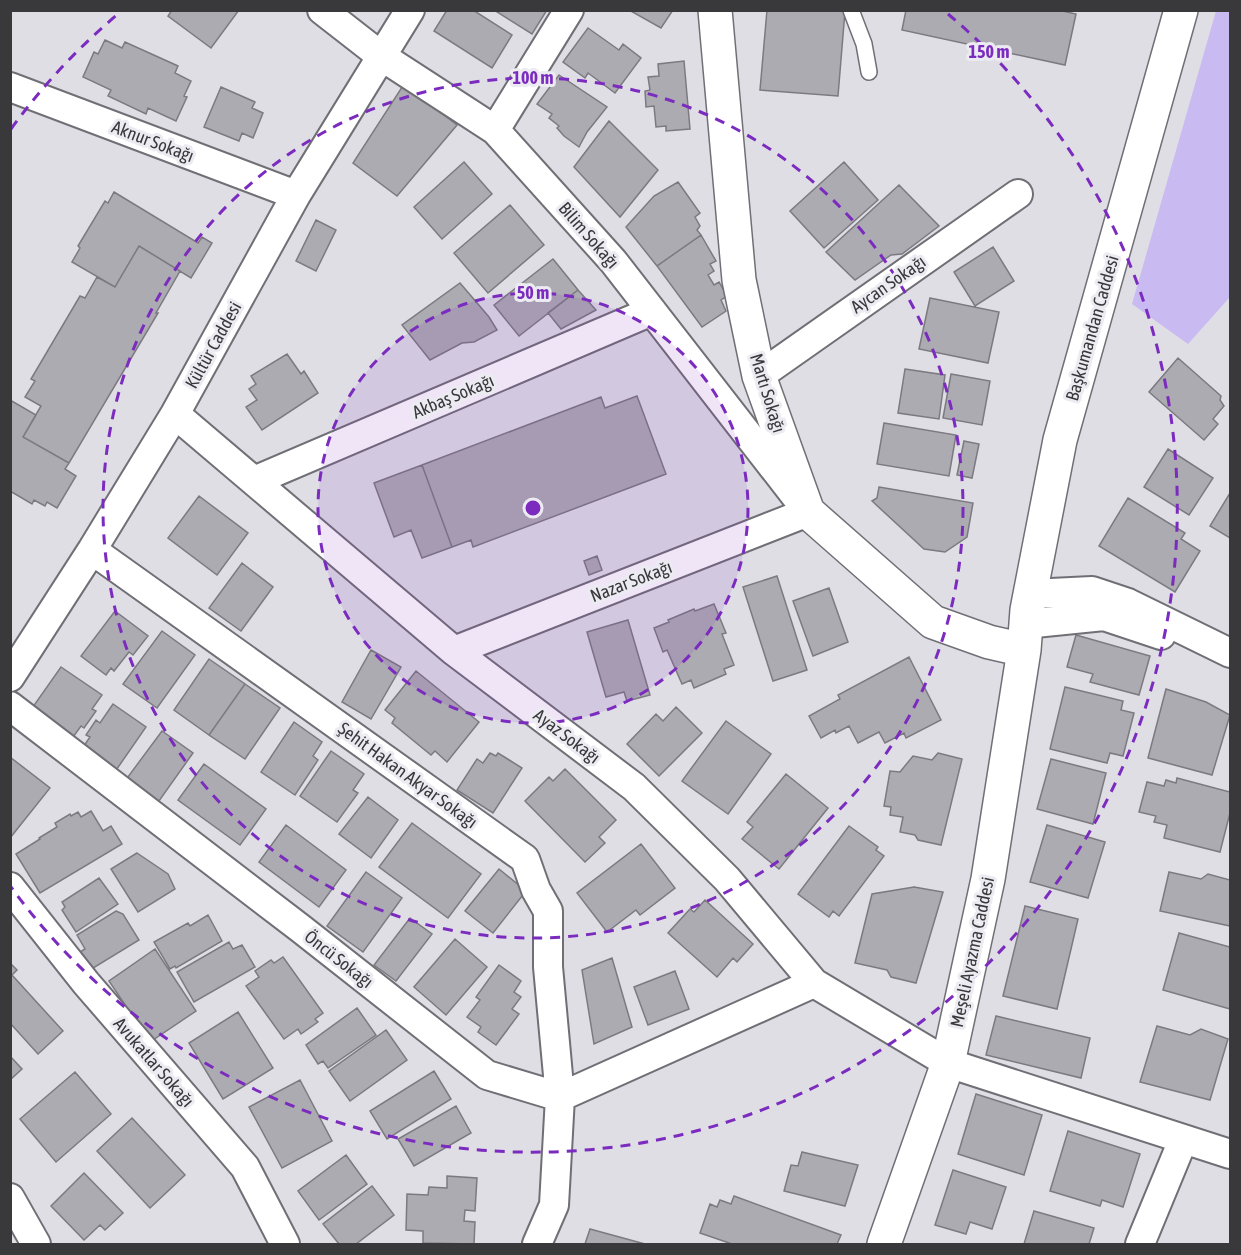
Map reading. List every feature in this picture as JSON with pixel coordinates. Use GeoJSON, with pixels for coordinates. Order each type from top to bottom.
{"type":"FeatureCollection","features":[{"type":"Feature","properties":{"kind":"street","name":"Bilim Sokağı"},"geometry":{"type":"LineString","coordinates":[[321,10],[381,56],[495,130],[614,261],[808,512]]}},
{"type":"Feature","properties":{"kind":"street","name":"Kültür Caddesi"},"geometry":{"type":"LineString","coordinates":[[10,677],[92,550],[175,414],[296,195],[410,10]]}},
{"type":"Feature","properties":{"kind":"street"},"geometry":{"type":"LineString","coordinates":[[495,130],[569,10]]}},
{"type":"Feature","properties":{"kind":"street","name":"Martı Sokağı"},"geometry":{"type":"LineString","coordinates":[[715,10],[739,280],[759,375],[808,512],[933,622],[989,642],[1026,623]]}},
{"type":"Feature","properties":{"kind":"street","name":"Başkumandan Caddesi"},"geometry":{"type":"LineString","coordinates":[[1026,623],[1060,440],[1181,10]]}},
{"type":"Feature","properties":{"kind":"street","name":"Aknur Sokağı"},"geometry":{"type":"LineString","coordinates":[[10,87],[296,195]]}},
{"type":"Feature","properties":{"kind":"street","name":"Aycan Sokağı"},"geometry":{"type":"LineString","coordinates":[[759,375],[1018,194]]}},
{"type":"Feature","properties":{"kind":"street","name":"Akbaş Sokağı"},"geometry":{"type":"LineString","coordinates":[[254,481],[652,311]]}},
{"type":"Feature","properties":{"kind":"street","name":"Ayaz Sokağı"},"geometry":{"type":"LineString","coordinates":[[175,414],[454,651],[634,787],[727,879],[814,983],[948,1063],[1230,1154]]}},
{"type":"Feature","properties":{"kind":"street","name":"Nazar Sokağı"},"geometry":{"type":"LineString","coordinates":[[454,651],[808,512]]}},
{"type":"Feature","properties":{"kind":"street","name":"Şehit Hakan Akyar Sokağı"},"geometry":{"type":"LineString","coordinates":[[92,550],[525,859],[536,890],[548,911],[548,967],[560,1097]]}},
{"type":"Feature","properties":{"kind":"street"},"geometry":{"type":"LineString","coordinates":[[1026,623],[1104,616],[1230,655]]}},
{"type":"Feature","properties":{"kind":"street","name":"Meşeli Ayazma Caddesi"},"geometry":{"type":"LineString","coordinates":[[884,1245],[948,1063],[988,879],[1026,623]]}},
{"type":"Feature","properties":{"kind":"street","name":"Öncü Sokağı"},"geometry":{"type":"LineString","coordinates":[[10,706],[300,928],[487,1075],[560,1097]]}},
{"type":"Feature","properties":{"kind":"street","name":"Avukatlar Sokağı"},"geometry":{"type":"LineString","coordinates":[[10,887],[86,983],[245,1167],[285,1245]]}},
{"type":"Feature","properties":{"kind":"street"},"geometry":{"type":"LineString","coordinates":[[537,1245],[554,1205],[560,1097],[814,983]]}},
{"type":"Feature","properties":{"kind":"street"},"geometry":{"type":"LineString","coordinates":[[1140,1245],[1184,1140]]}},
{"type":"Feature","properties":{"kind":"street"},"geometry":{"type":"LineString","coordinates":[[10,1198],[36,1245]]}},
{"type":"Feature","properties":{"kind":"lane"},"geometry":{"type":"LineString","coordinates":[[851,10],[864,44],[869,72]]}},
{"type":"Feature","properties":{"kind":"shaded area"},"geometry":{"type":"Polygon","coordinates":[[[1216,11],[1230,11],[1230,297],[1188,344],[1132,304],[1216,11]]]}},
{"type":"Feature","properties":{"kind":"building"},"geometry":{"type":"Polygon","coordinates":[[[172,10],[239,10],[211,48],[168,16],[172,10]]]}},
{"type":"Feature","properties":{"kind":"building"},"geometry":{"type":"Polygon","coordinates":[[[447,10],[473,10],[512,35],[492,68],[434,31],[447,10]]]}},
{"type":"Feature","properties":{"kind":"building"},"geometry":{"type":"Polygon","coordinates":[[[494,10],[547,10],[532,34],[494,10]]]}},
{"type":"Feature","properties":{"kind":"building"},"geometry":{"type":"Polygon","coordinates":[[[629,10],[673,10],[661,28],[629,10]]]}},
{"type":"Feature","properties":{"kind":"building"},"geometry":{"type":"Polygon","coordinates":[[[767,10],[845,11],[838,96],[760,90],[767,10]]]}},
{"type":"Feature","properties":{"kind":"building"},"geometry":{"type":"Polygon","coordinates":[[[906,10],[1058,10],[1076,14],[1065,65],[902,30],[906,10]]]}},
{"type":"Feature","properties":{"kind":"building"},"geometry":{"type":"Polygon","coordinates":[[[588,28],[619,50],[623,44],[641,58],[615,93],[588,73],[585,78],[563,62],[588,28]]]}},
{"type":"Feature","properties":{"kind":"building"},"geometry":{"type":"Polygon","coordinates":[[[105,40],[122,48],[125,42],[178,66],[175,73],[191,81],[184,96],[187,97],[176,121],[148,108],[146,114],[108,96],[111,90],[83,77],[94,52],[98,54],[105,40]]]}},
{"type":"Feature","properties":{"kind":"building"},"geometry":{"type":"Polygon","coordinates":[[[684,61],[690,129],[666,131],[666,126],[656,127],[654,106],[646,107],[645,91],[650,90],[648,77],[659,76],[658,64],[684,61]]]}},
{"type":"Feature","properties":{"kind":"building"},"geometry":{"type":"Polygon","coordinates":[[[559,75],[607,107],[587,132],[579,147],[557,128],[559,126],[549,118],[552,114],[537,104],[559,75]]]}},
{"type":"Feature","properties":{"kind":"building"},"geometry":{"type":"Polygon","coordinates":[[[404,84],[457,125],[397,196],[353,163],[404,84]]]}},
{"type":"Feature","properties":{"kind":"building"},"geometry":{"type":"Polygon","coordinates":[[[221,87],[255,102],[252,108],[263,113],[253,138],[242,133],[239,141],[204,127],[221,87]]]}},
{"type":"Feature","properties":{"kind":"building"},"geometry":{"type":"Polygon","coordinates":[[[609,121],[658,170],[620,217],[574,167],[609,121]]]}},
{"type":"Feature","properties":{"kind":"building"},"geometry":{"type":"Polygon","coordinates":[[[464,162],[492,194],[442,239],[414,207],[464,162]]]}},
{"type":"Feature","properties":{"kind":"building"},"geometry":{"type":"Polygon","coordinates":[[[844,162],[878,200],[824,248],[790,211],[844,162]]]}},
{"type":"Feature","properties":{"kind":"building"},"geometry":{"type":"Polygon","coordinates":[[[678,182],[700,213],[695,217],[700,226],[697,230],[701,235],[657,266],[626,227],[654,196],[678,182]]]}},
{"type":"Feature","properties":{"kind":"building"},"geometry":{"type":"Polygon","coordinates":[[[899,185],[939,226],[902,254],[891,255],[855,280],[826,252],[899,185]]]}},
{"type":"Feature","properties":{"kind":"building"},"geometry":{"type":"Polygon","coordinates":[[[114,192],[198,243],[202,237],[212,243],[191,278],[139,246],[115,287],[72,262],[80,248],[78,246],[105,201],[108,203],[114,192]]]}},
{"type":"Feature","properties":{"kind":"building"},"geometry":{"type":"Polygon","coordinates":[[[510,205],[544,245],[488,293],[454,253],[510,205]]]}},
{"type":"Feature","properties":{"kind":"building"},"geometry":{"type":"Polygon","coordinates":[[[316,220],[336,230],[316,271],[296,261],[316,220]]]}},
{"type":"Feature","properties":{"kind":"building"},"geometry":{"type":"Polygon","coordinates":[[[701,235],[716,261],[710,264],[714,271],[708,275],[714,285],[719,282],[727,296],[721,300],[726,311],[702,327],[657,266],[701,235]]]}},
{"type":"Feature","properties":{"kind":"building"},"geometry":{"type":"Polygon","coordinates":[[[139,246],[180,271],[156,313],[158,313],[69,463],[23,437],[41,406],[25,397],[35,381],[31,379],[80,296],[85,298],[97,277],[115,287],[139,246]]]}},
{"type":"Feature","properties":{"kind":"building"},"geometry":{"type":"Polygon","coordinates":[[[993,247],[1014,281],[975,306],[954,272],[993,247]]]}},
{"type":"Feature","properties":{"kind":"building"},"geometry":{"type":"Polygon","coordinates":[[[553,259],[578,290],[519,336],[494,305],[553,259]]]}},
{"type":"Feature","properties":{"kind":"building"},"geometry":{"type":"Polygon","coordinates":[[[460,283],[497,330],[474,342],[462,343],[430,360],[402,325],[460,283]]]}},
{"type":"Feature","properties":{"kind":"building"},"geometry":{"type":"Polygon","coordinates":[[[578,290],[596,310],[561,329],[548,313],[578,290]]]}},
{"type":"Feature","properties":{"kind":"building"},"geometry":{"type":"Polygon","coordinates":[[[930,298],[999,312],[988,363],[919,349],[930,298]]]}},
{"type":"Feature","properties":{"kind":"building"},"geometry":{"type":"Polygon","coordinates":[[[287,354],[301,374],[304,371],[318,393],[262,430],[246,407],[257,400],[249,389],[256,384],[251,376],[287,354]]]}},
{"type":"Feature","properties":{"kind":"building"},"geometry":{"type":"Polygon","coordinates":[[[1178,358],[1221,396],[1220,400],[1224,406],[1213,419],[1218,424],[1204,440],[1149,392],[1178,358]]]}},
{"type":"Feature","properties":{"kind":"building"},"geometry":{"type":"Polygon","coordinates":[[[905,369],[945,375],[939,419],[898,413],[905,369]]]}},
{"type":"Feature","properties":{"kind":"building"},"geometry":{"type":"Polygon","coordinates":[[[951,374],[990,381],[982,425],[943,418],[951,374]]]}},
{"type":"Feature","properties":{"kind":"building"},"geometry":{"type":"Polygon","coordinates":[[[637,396],[666,474],[473,547],[471,540],[452,547],[422,465],[601,397],[605,408],[637,396]]]}},
{"type":"Feature","properties":{"kind":"building"},"geometry":{"type":"Polygon","coordinates":[[[10,400],[36,415],[23,437],[69,463],[65,469],[76,476],[57,508],[47,502],[45,506],[34,500],[32,504],[10,491],[10,400]]]}},
{"type":"Feature","properties":{"kind":"building"},"geometry":{"type":"Polygon","coordinates":[[[884,423],[956,435],[949,476],[877,464],[884,423]]]}},
{"type":"Feature","properties":{"kind":"building"},"geometry":{"type":"Polygon","coordinates":[[[964,441],[979,444],[972,478],[957,475],[964,441]]]}},
{"type":"Feature","properties":{"kind":"building"},"geometry":{"type":"Polygon","coordinates":[[[1168,449],[1213,478],[1189,515],[1144,487],[1168,449]]]}},
{"type":"Feature","properties":{"kind":"building"},"geometry":{"type":"Polygon","coordinates":[[[422,465],[452,547],[422,558],[411,530],[394,537],[374,483],[422,465]]]}},
{"type":"Feature","properties":{"kind":"building"},"geometry":{"type":"Polygon","coordinates":[[[879,487],[973,503],[967,537],[945,552],[924,549],[872,501],[877,498],[879,487]]]}},
{"type":"Feature","properties":{"kind":"building"},"geometry":{"type":"Polygon","coordinates":[[[1230,493],[1230,538],[1210,526],[1230,493]]]}},
{"type":"Feature","properties":{"kind":"building"},"geometry":{"type":"Polygon","coordinates":[[[199,496],[248,533],[217,575],[168,538],[199,496]]]}},
{"type":"Feature","properties":{"kind":"building"},"geometry":{"type":"Polygon","coordinates":[[[1128,498],[1185,533],[1181,539],[1200,551],[1175,592],[1099,546],[1128,498]]]}},
{"type":"Feature","properties":{"kind":"building"},"geometry":{"type":"Polygon","coordinates":[[[597,556],[602,570],[589,575],[584,561],[597,556]]]}},
{"type":"Feature","properties":{"kind":"building"},"geometry":{"type":"Polygon","coordinates":[[[242,563],[273,587],[241,631],[209,608],[242,563]]]}},
{"type":"Feature","properties":{"kind":"building"},"geometry":{"type":"Polygon","coordinates":[[[777,576],[807,670],[773,681],[743,587],[777,576]]]}},
{"type":"Feature","properties":{"kind":"building"},"geometry":{"type":"Polygon","coordinates":[[[829,588],[848,642],[813,656],[793,601],[829,588]]]}},
{"type":"Feature","properties":{"kind":"building"},"geometry":{"type":"Polygon","coordinates":[[[714,604],[726,633],[722,634],[734,665],[724,669],[726,674],[694,688],[691,680],[682,684],[667,650],[663,652],[654,628],[694,609],[695,611],[714,604]]]}},
{"type":"Feature","properties":{"kind":"building"},"geometry":{"type":"Polygon","coordinates":[[[115,611],[148,636],[133,655],[129,652],[114,671],[111,668],[106,675],[81,656],[115,611]]]}},
{"type":"Feature","properties":{"kind":"building"},"geometry":{"type":"Polygon","coordinates":[[[628,620],[650,695],[627,701],[624,692],[606,697],[587,632],[628,620]]]}},
{"type":"Feature","properties":{"kind":"building"},"geometry":{"type":"Polygon","coordinates":[[[162,631],[195,655],[157,708],[123,684],[162,631]]]}},
{"type":"Feature","properties":{"kind":"building"},"geometry":{"type":"Polygon","coordinates":[[[1076,635],[1150,656],[1139,695],[1090,682],[1093,674],[1067,667],[1076,635]]]}},
{"type":"Feature","properties":{"kind":"building"},"geometry":{"type":"Polygon","coordinates":[[[371,650],[401,667],[371,719],[342,702],[371,650]]]}},
{"type":"Feature","properties":{"kind":"building"},"geometry":{"type":"Polygon","coordinates":[[[909,657],[941,720],[906,738],[904,733],[885,743],[879,732],[858,743],[849,726],[836,733],[835,730],[821,738],[809,716],[840,699],[838,695],[909,657]]]}},
{"type":"Feature","properties":{"kind":"building"},"geometry":{"type":"Polygon","coordinates":[[[209,659],[245,684],[209,735],[174,710],[209,659]]]}},
{"type":"Feature","properties":{"kind":"building"},"geometry":{"type":"Polygon","coordinates":[[[61,667],[102,695],[92,709],[96,711],[84,728],[81,726],[71,740],[30,711],[61,667]]]}},
{"type":"Feature","properties":{"kind":"building"},"geometry":{"type":"Polygon","coordinates":[[[416,671],[479,722],[447,762],[435,751],[431,755],[392,723],[395,718],[385,710],[416,671]]]}},
{"type":"Feature","properties":{"kind":"building"},"geometry":{"type":"Polygon","coordinates":[[[245,684],[280,708],[245,759],[209,735],[245,684]]]}},
{"type":"Feature","properties":{"kind":"building"},"geometry":{"type":"Polygon","coordinates":[[[1065,687],[1123,701],[1121,710],[1134,713],[1123,756],[1110,753],[1107,763],[1050,749],[1065,687]]]}},
{"type":"Feature","properties":{"kind":"building"},"geometry":{"type":"Polygon","coordinates":[[[1166,689],[1206,702],[1230,715],[1212,775],[1148,758],[1166,689]]]}},
{"type":"Feature","properties":{"kind":"building"},"geometry":{"type":"Polygon","coordinates":[[[113,704],[146,727],[112,776],[79,753],[90,737],[86,735],[96,720],[100,723],[113,704]]]}},
{"type":"Feature","properties":{"kind":"building"},"geometry":{"type":"Polygon","coordinates":[[[676,707],[702,733],[659,776],[627,744],[656,714],[663,721],[676,707]]]}},
{"type":"Feature","properties":{"kind":"building"},"geometry":{"type":"Polygon","coordinates":[[[726,721],[771,754],[728,814],[682,781],[726,721]]]}},
{"type":"Feature","properties":{"kind":"building"},"geometry":{"type":"Polygon","coordinates":[[[294,722],[322,742],[313,756],[318,760],[295,795],[261,772],[294,722]]]}},
{"type":"Feature","properties":{"kind":"building"},"geometry":{"type":"Polygon","coordinates":[[[162,731],[193,753],[154,808],[122,785],[162,731]]]}},
{"type":"Feature","properties":{"kind":"building"},"geometry":{"type":"Polygon","coordinates":[[[331,751],[364,774],[353,790],[358,793],[337,822],[300,796],[331,751]]]}},
{"type":"Feature","properties":{"kind":"building"},"geometry":{"type":"Polygon","coordinates":[[[490,753],[496,756],[498,753],[522,768],[493,813],[457,790],[477,759],[483,763],[490,753]]]}},
{"type":"Feature","properties":{"kind":"building"},"geometry":{"type":"Polygon","coordinates":[[[938,753],[962,759],[941,845],[918,840],[915,835],[900,832],[903,817],[890,815],[891,807],[884,806],[890,771],[900,772],[913,756],[932,760],[938,753]]]}},
{"type":"Feature","properties":{"kind":"building"},"geometry":{"type":"Polygon","coordinates":[[[10,757],[50,788],[10,838],[10,757]]]}},
{"type":"Feature","properties":{"kind":"building"},"geometry":{"type":"Polygon","coordinates":[[[1051,759],[1106,773],[1093,824],[1037,809],[1051,759]]]}},
{"type":"Feature","properties":{"kind":"building"},"geometry":{"type":"Polygon","coordinates":[[[204,764],[266,809],[240,845],[178,800],[204,764]]]}},
{"type":"Feature","properties":{"kind":"building"},"geometry":{"type":"Polygon","coordinates":[[[565,769],[616,820],[599,837],[605,843],[585,862],[525,801],[549,777],[553,781],[565,769]]]}},
{"type":"Feature","properties":{"kind":"building"},"geometry":{"type":"Polygon","coordinates":[[[786,774],[828,808],[779,869],[742,839],[753,827],[747,822],[786,774]]]}},
{"type":"Feature","properties":{"kind":"building"},"geometry":{"type":"Polygon","coordinates":[[[1177,778],[1230,792],[1230,813],[1220,852],[1164,838],[1167,825],[1154,822],[1156,816],[1139,812],[1147,782],[1164,786],[1166,780],[1176,783],[1177,778]]]}},
{"type":"Feature","properties":{"kind":"building"},"geometry":{"type":"Polygon","coordinates":[[[368,797],[398,820],[371,858],[339,834],[368,797]]]}},
{"type":"Feature","properties":{"kind":"building"},"geometry":{"type":"Polygon","coordinates":[[[91,811],[103,831],[111,826],[122,844],[40,893],[16,854],[57,827],[55,823],[70,814],[71,816],[78,812],[81,817],[91,811]]]}},
{"type":"Feature","properties":{"kind":"building"},"geometry":{"type":"Polygon","coordinates":[[[412,823],[481,874],[448,918],[379,867],[412,823]]]}},
{"type":"Feature","properties":{"kind":"building"},"geometry":{"type":"Polygon","coordinates":[[[286,825],[346,870],[319,907],[259,862],[286,825]]]}},
{"type":"Feature","properties":{"kind":"building"},"geometry":{"type":"Polygon","coordinates":[[[1047,825],[1105,842],[1088,898],[1030,882],[1047,825]]]}},
{"type":"Feature","properties":{"kind":"building"},"geometry":{"type":"Polygon","coordinates":[[[849,826],[878,847],[876,850],[884,856],[839,916],[833,911],[829,917],[798,894],[849,826]]]}},
{"type":"Feature","properties":{"kind":"building"},"geometry":{"type":"Polygon","coordinates":[[[641,844],[675,888],[640,915],[636,910],[607,932],[577,893],[641,844]]]}},
{"type":"Feature","properties":{"kind":"building"},"geometry":{"type":"Polygon","coordinates":[[[137,853],[168,874],[175,889],[138,912],[111,869],[137,853]]]}},
{"type":"Feature","properties":{"kind":"building"},"geometry":{"type":"Polygon","coordinates":[[[499,869],[526,891],[493,933],[465,911],[499,869]]]}},
{"type":"Feature","properties":{"kind":"building"},"geometry":{"type":"Polygon","coordinates":[[[366,872],[402,898],[363,952],[327,926],[366,872]]]}},
{"type":"Feature","properties":{"kind":"building"},"geometry":{"type":"Polygon","coordinates":[[[1169,872],[1201,879],[1208,874],[1230,880],[1230,926],[1160,911],[1169,872]]]}},
{"type":"Feature","properties":{"kind":"building"},"geometry":{"type":"Polygon","coordinates":[[[99,878],[118,904],[76,932],[62,910],[65,907],[62,902],[99,878]]]}},
{"type":"Feature","properties":{"kind":"building"},"geometry":{"type":"Polygon","coordinates":[[[914,887],[943,892],[916,983],[891,977],[887,970],[855,963],[872,894],[914,887]]]}},
{"type":"Feature","properties":{"kind":"building"},"geometry":{"type":"Polygon","coordinates":[[[705,900],[753,944],[737,962],[733,958],[717,977],[668,933],[690,909],[694,912],[705,900]]]}},
{"type":"Feature","properties":{"kind":"building"},"geometry":{"type":"Polygon","coordinates":[[[1025,906],[1078,919],[1057,1009],[1003,996],[1025,906]]]}},
{"type":"Feature","properties":{"kind":"building"},"geometry":{"type":"Polygon","coordinates":[[[116,911],[123,914],[139,940],[90,970],[80,952],[85,949],[77,935],[116,911]]]}},
{"type":"Feature","properties":{"kind":"building"},"geometry":{"type":"Polygon","coordinates":[[[208,915],[222,941],[176,968],[175,966],[170,969],[154,942],[208,915]]]}},
{"type":"Feature","properties":{"kind":"building"},"geometry":{"type":"Polygon","coordinates":[[[410,918],[432,934],[396,981],[374,965],[410,918]]]}},
{"type":"Feature","properties":{"kind":"building"},"geometry":{"type":"Polygon","coordinates":[[[1179,933],[1230,947],[1230,1009],[1163,990],[1179,933]]]}},
{"type":"Feature","properties":{"kind":"building"},"geometry":{"type":"Polygon","coordinates":[[[455,939],[487,967],[446,1015],[414,987],[455,939]]]}},
{"type":"Feature","properties":{"kind":"building"},"geometry":{"type":"Polygon","coordinates":[[[229,942],[233,949],[242,945],[255,967],[194,1002],[177,972],[229,942]]]}},
{"type":"Feature","properties":{"kind":"building"},"geometry":{"type":"Polygon","coordinates":[[[155,949],[196,1011],[150,1042],[109,981],[155,949]]]}},
{"type":"Feature","properties":{"kind":"building"},"geometry":{"type":"Polygon","coordinates":[[[283,957],[323,1013],[315,1019],[318,1022],[301,1034],[298,1029],[284,1039],[246,986],[259,977],[255,971],[271,960],[274,963],[283,957]]]}},
{"type":"Feature","properties":{"kind":"building"},"geometry":{"type":"Polygon","coordinates":[[[612,958],[632,1027],[594,1044],[582,970],[612,958]]]}},
{"type":"Feature","properties":{"kind":"building"},"geometry":{"type":"Polygon","coordinates":[[[10,963],[17,970],[12,975],[63,1031],[38,1054],[10,1023],[10,963]]]}},
{"type":"Feature","properties":{"kind":"building"},"geometry":{"type":"Polygon","coordinates":[[[499,965],[521,981],[514,992],[521,997],[512,1009],[519,1014],[496,1045],[478,1032],[481,1027],[467,1017],[480,1000],[476,997],[499,965]]]}},
{"type":"Feature","properties":{"kind":"building"},"geometry":{"type":"Polygon","coordinates":[[[675,971],[689,1009],[648,1025],[634,987],[675,971]]]}},
{"type":"Feature","properties":{"kind":"building"},"geometry":{"type":"Polygon","coordinates":[[[357,1008],[376,1035],[328,1068],[323,1061],[318,1064],[306,1045],[357,1008]]]}},
{"type":"Feature","properties":{"kind":"building"},"geometry":{"type":"Polygon","coordinates":[[[238,1012],[273,1068],[223,1099],[189,1043],[238,1012]]]}},
{"type":"Feature","properties":{"kind":"building"},"geometry":{"type":"Polygon","coordinates":[[[996,1016],[1090,1038],[1081,1078],[986,1055],[996,1016]]]}},
{"type":"Feature","properties":{"kind":"building"},"geometry":{"type":"Polygon","coordinates":[[[1157,1026],[1190,1035],[1201,1029],[1228,1039],[1210,1100],[1140,1082],[1157,1026]]]}},
{"type":"Feature","properties":{"kind":"building"},"geometry":{"type":"Polygon","coordinates":[[[386,1030],[407,1060],[350,1101],[329,1071],[386,1030]]]}},
{"type":"Feature","properties":{"kind":"building"},"geometry":{"type":"Polygon","coordinates":[[[10,1056],[22,1069],[10,1080],[10,1056]]]}},
{"type":"Feature","properties":{"kind":"building"},"geometry":{"type":"Polygon","coordinates":[[[434,1071],[451,1099],[387,1139],[370,1111],[434,1071]]]}},
{"type":"Feature","properties":{"kind":"building"},"geometry":{"type":"Polygon","coordinates":[[[75,1072],[111,1114],[56,1162],[20,1119],[75,1072]]]}},
{"type":"Feature","properties":{"kind":"building"},"geometry":{"type":"Polygon","coordinates":[[[300,1080],[332,1141],[282,1168],[249,1107],[300,1080]]]}},
{"type":"Feature","properties":{"kind":"building"},"geometry":{"type":"Polygon","coordinates":[[[976,1094],[1042,1115],[1024,1175],[958,1154],[976,1094]]]}},
{"type":"Feature","properties":{"kind":"building"},"geometry":{"type":"Polygon","coordinates":[[[456,1106],[471,1133],[414,1166],[398,1139],[456,1106]]]}},
{"type":"Feature","properties":{"kind":"building"},"geometry":{"type":"Polygon","coordinates":[[[132,1118],[185,1175],[150,1208],[97,1151],[132,1118]]]}},
{"type":"Feature","properties":{"kind":"building"},"geometry":{"type":"Polygon","coordinates":[[[1068,1131],[1140,1154],[1123,1207],[1102,1200],[1100,1206],[1050,1191],[1068,1131]]]}},
{"type":"Feature","properties":{"kind":"building"},"geometry":{"type":"Polygon","coordinates":[[[802,1152],[858,1165],[845,1206],[784,1191],[791,1165],[798,1166],[802,1152]]]}},
{"type":"Feature","properties":{"kind":"building"},"geometry":{"type":"Polygon","coordinates":[[[346,1155],[367,1184],[319,1220],[298,1191],[346,1155]]]}},
{"type":"Feature","properties":{"kind":"building"},"geometry":{"type":"Polygon","coordinates":[[[953,1170],[1006,1187],[992,1229],[970,1222],[966,1234],[935,1225],[953,1170]]]}},
{"type":"Feature","properties":{"kind":"building"},"geometry":{"type":"Polygon","coordinates":[[[84,1173],[123,1213],[105,1230],[100,1225],[84,1240],[51,1206],[84,1173]]]}},
{"type":"Feature","properties":{"kind":"building"},"geometry":{"type":"Polygon","coordinates":[[[447,1176],[477,1178],[475,1211],[465,1210],[464,1221],[475,1222],[474,1244],[423,1243],[423,1231],[406,1230],[407,1194],[428,1195],[429,1187],[447,1188],[447,1176]]]}},
{"type":"Feature","properties":{"kind":"building"},"geometry":{"type":"Polygon","coordinates":[[[372,1186],[394,1215],[356,1244],[339,1244],[323,1224],[372,1186]]]}},
{"type":"Feature","properties":{"kind":"building"},"geometry":{"type":"Polygon","coordinates":[[[734,1196],[841,1235],[837,1244],[732,1244],[700,1233],[710,1204],[717,1207],[720,1200],[731,1204],[734,1196]]]}},
{"type":"Feature","properties":{"kind":"building"},"geometry":{"type":"Polygon","coordinates":[[[1034,1211],[1094,1228],[1089,1244],[1024,1244],[1034,1211]]]}},
{"type":"Feature","properties":{"kind":"building"},"geometry":{"type":"Polygon","coordinates":[[[590,1229],[645,1244],[585,1244],[590,1229]]]}}]}
